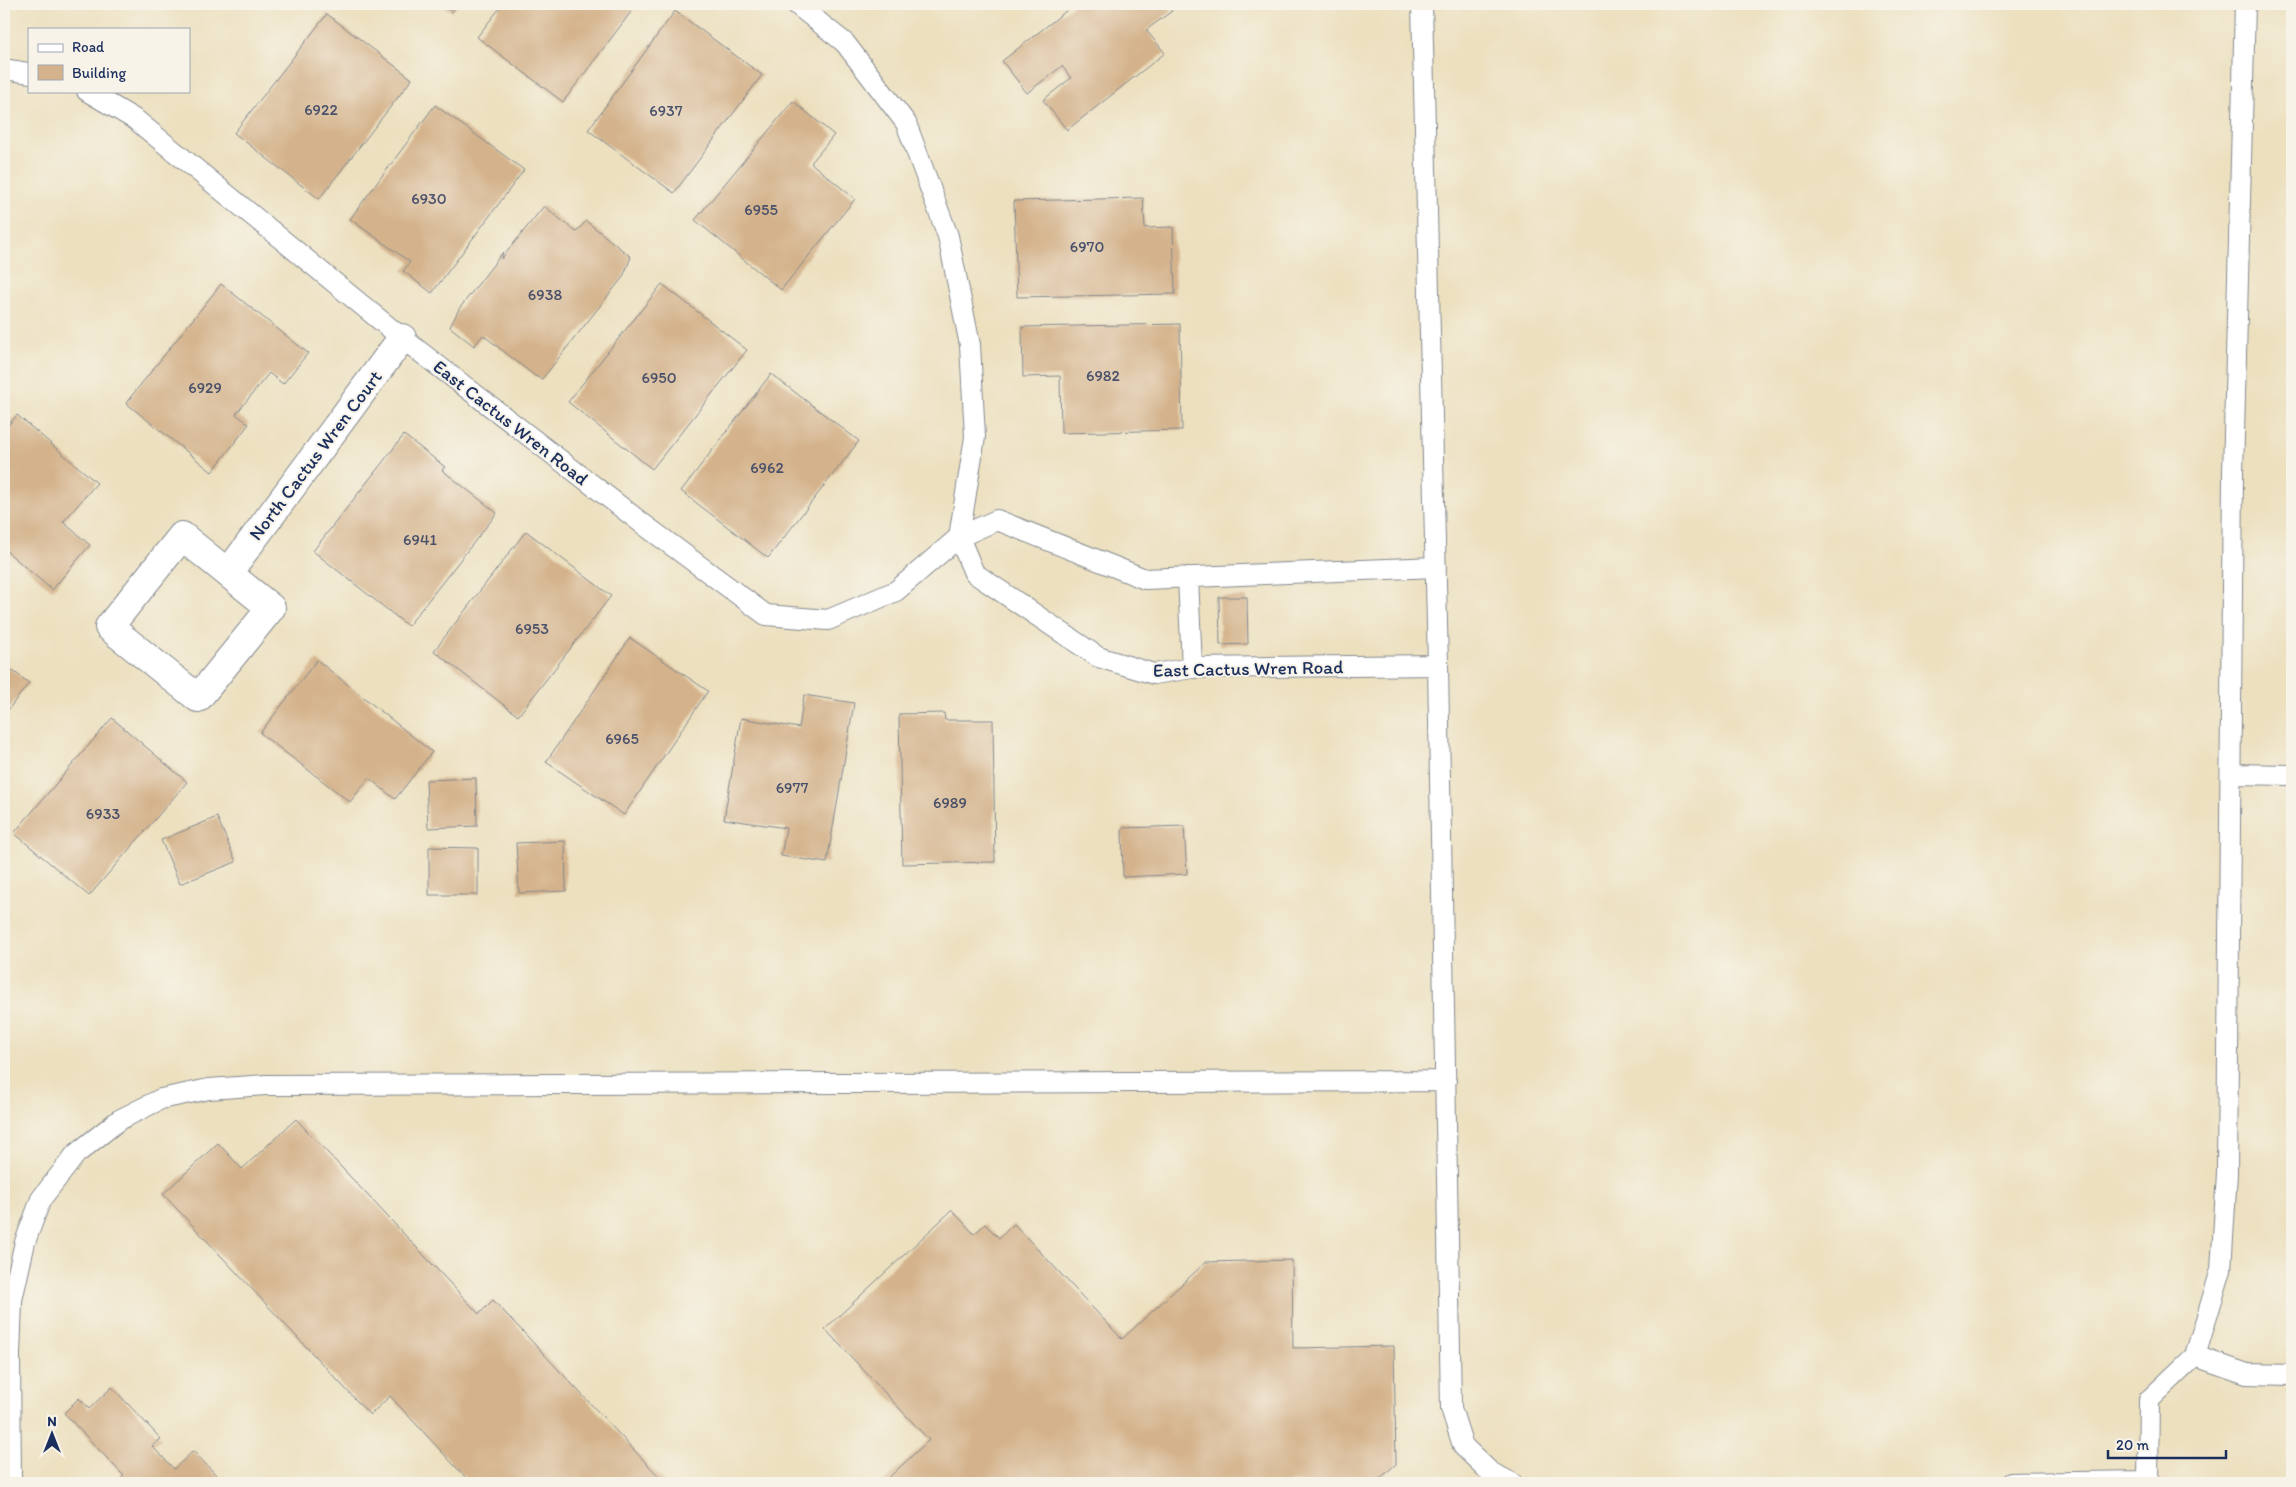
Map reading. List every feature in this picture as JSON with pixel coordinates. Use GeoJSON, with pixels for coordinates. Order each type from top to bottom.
{"type":"FeatureCollection","features":[{"type":"Feature","properties":{"kind":"street","name":"North Cactus Wren Court"},"geometry":{"type":"LineString","coordinates":[[228,573],[402,338]]}},
{"type":"Feature","properties":{"kind":"street"},"geometry":{"type":"LineString","coordinates":[[182,536],[228,573],[271,608],[198,698],[109,627],[182,536]]}},
{"type":"Feature","properties":{"kind":"lane"},"geometry":{"type":"LineString","coordinates":[[796,4],[846,43],[906,123],[948,236],[970,345],[975,437],[959,537]]}},
{"type":"Feature","properties":{"kind":"lane"},"geometry":{"type":"LineString","coordinates":[[1422,4],[1436,567],[1451,1408],[1463,1446],[1490,1472],[1512,1483]]}},
{"type":"Feature","properties":{"kind":"lane"},"geometry":{"type":"LineString","coordinates":[[2011,1483],[2148,1482],[2149,1400],[2195,1356],[2221,1270],[2227,1173],[2233,473],[2245,4]]}},
{"type":"Feature","properties":{"kind":"lane"},"geometry":{"type":"LineString","coordinates":[[4,69],[28,73]]}},
{"type":"Feature","properties":{"kind":"lane","name":"East Cactus Wren Road"},"geometry":{"type":"LineString","coordinates":[[89,92],[136,120],[402,338],[643,524],[766,615],[828,620],[896,591],[959,537],[997,520],[1145,578],[1436,567]]}},
{"type":"Feature","properties":{"kind":"lane","name":"East Cactus Wren Road"},"geometry":{"type":"LineString","coordinates":[[959,537],[974,573],[1098,657],[1154,674],[1192,668],[1438,665]]}},
{"type":"Feature","properties":{"kind":"lane"},"geometry":{"type":"LineString","coordinates":[[1188,577],[1192,668]]}},
{"type":"Feature","properties":{"kind":"lane"},"geometry":{"type":"LineString","coordinates":[[2230,774],[2292,775]]}},
{"type":"Feature","properties":{"kind":"lane"},"geometry":{"type":"LineString","coordinates":[[11,1483],[10,1355],[12,1300],[25,1242],[41,1199],[76,1154],[119,1120],[160,1099],[208,1089],[266,1085],[1446,1082]]}},
{"type":"Feature","properties":{"kind":"lane"},"geometry":{"type":"LineString","coordinates":[[2195,1356],[2247,1374],[2292,1374]]}},
{"type":"Feature","properties":{"kind":"building"},"geometry":{"type":"Polygon","coordinates":[[[440,4],[458,4],[452,12],[440,4]]]}},
{"type":"Feature","properties":{"kind":"building"},"geometry":{"type":"Polygon","coordinates":[[[503,4],[637,4],[563,102],[477,37],[503,4]]]}},
{"type":"Feature","properties":{"kind":"building"},"geometry":{"type":"Polygon","coordinates":[[[1075,4],[1167,4],[1172,11],[1146,30],[1165,53],[1067,130],[1043,100],[1071,78],[1062,66],[1027,93],[1002,61],[1075,4]]]}},
{"type":"Feature","properties":{"kind":"building"},"geometry":{"type":"Polygon","coordinates":[[[675,11],[762,75],[674,193],[588,130],[675,11]]]}},
{"type":"Feature","properties":{"kind":"building"},"geometry":{"type":"Polygon","coordinates":[[[327,14],[412,79],[319,199],[234,133],[327,14]]]}},
{"type":"Feature","properties":{"kind":"building"},"geometry":{"type":"Polygon","coordinates":[[[793,101],[834,135],[811,163],[855,199],[781,290],[695,220],[793,101]]]}},
{"type":"Feature","properties":{"kind":"building"},"geometry":{"type":"Polygon","coordinates":[[[435,105],[524,170],[432,293],[403,271],[410,262],[350,219],[435,105]]]}},
{"type":"Feature","properties":{"kind":"building"},"geometry":{"type":"Polygon","coordinates":[[[1143,198],[1145,228],[1173,227],[1175,294],[1017,297],[1014,201],[1143,198]]]}},
{"type":"Feature","properties":{"kind":"building"},"geometry":{"type":"Polygon","coordinates":[[[544,206],[576,232],[586,221],[631,257],[623,277],[542,379],[535,376],[483,335],[474,346],[450,327],[459,309],[503,252],[501,259],[544,206]]]}},
{"type":"Feature","properties":{"kind":"building"},"geometry":{"type":"Polygon","coordinates":[[[221,284],[308,353],[283,384],[269,373],[236,414],[249,424],[212,472],[126,403],[221,284]]]}},
{"type":"Feature","properties":{"kind":"building"},"geometry":{"type":"Polygon","coordinates":[[[662,284],[747,350],[652,469],[568,402],[662,284]]]}},
{"type":"Feature","properties":{"kind":"building"},"geometry":{"type":"Polygon","coordinates":[[[1180,324],[1182,430],[1061,433],[1060,376],[1023,377],[1022,327],[1180,324]]]}},
{"type":"Feature","properties":{"kind":"building"},"geometry":{"type":"Polygon","coordinates":[[[771,374],[859,441],[768,558],[681,491],[771,374]]]}},
{"type":"Feature","properties":{"kind":"building"},"geometry":{"type":"Polygon","coordinates":[[[17,415],[97,483],[63,522],[90,545],[52,590],[4,549],[4,430],[17,415]]]}},
{"type":"Feature","properties":{"kind":"building"},"geometry":{"type":"Polygon","coordinates":[[[404,435],[445,467],[442,470],[497,513],[408,626],[313,551],[404,435]]]}},
{"type":"Feature","properties":{"kind":"building"},"geometry":{"type":"Polygon","coordinates":[[[526,531],[611,596],[518,716],[434,651],[526,531]]]}},
{"type":"Feature","properties":{"kind":"building"},"geometry":{"type":"Polygon","coordinates":[[[1219,597],[1247,597],[1248,644],[1220,645],[1219,597]]]}},
{"type":"Feature","properties":{"kind":"building"},"geometry":{"type":"Polygon","coordinates":[[[630,638],[708,691],[624,815],[546,762],[630,638]]]}},
{"type":"Feature","properties":{"kind":"building"},"geometry":{"type":"Polygon","coordinates":[[[317,660],[432,752],[395,799],[369,778],[350,802],[260,733],[317,660]]]}},
{"type":"Feature","properties":{"kind":"building"},"geometry":{"type":"Polygon","coordinates":[[[4,664],[29,683],[4,715],[4,664]]]}},
{"type":"Feature","properties":{"kind":"building"},"geometry":{"type":"Polygon","coordinates":[[[804,695],[854,703],[827,863],[781,856],[786,828],[724,819],[741,718],[799,728],[804,695]]]}},
{"type":"Feature","properties":{"kind":"building"},"geometry":{"type":"Polygon","coordinates":[[[944,713],[945,720],[993,720],[995,862],[902,864],[899,714],[944,713]]]}},
{"type":"Feature","properties":{"kind":"building"},"geometry":{"type":"Polygon","coordinates":[[[112,718],[187,782],[89,896],[14,833],[112,718]]]}},
{"type":"Feature","properties":{"kind":"building"},"geometry":{"type":"Polygon","coordinates":[[[476,778],[477,826],[428,828],[426,780],[476,778]]]}},
{"type":"Feature","properties":{"kind":"building"},"geometry":{"type":"Polygon","coordinates":[[[217,817],[236,862],[180,884],[161,840],[217,817]]]}},
{"type":"Feature","properties":{"kind":"building"},"geometry":{"type":"Polygon","coordinates":[[[1184,826],[1187,874],[1123,877],[1122,828],[1184,826]]]}},
{"type":"Feature","properties":{"kind":"building"},"geometry":{"type":"Polygon","coordinates":[[[565,841],[566,891],[519,893],[516,843],[565,841]]]}},
{"type":"Feature","properties":{"kind":"building"},"geometry":{"type":"Polygon","coordinates":[[[429,847],[478,848],[478,895],[429,895],[429,847]]]}},
{"type":"Feature","properties":{"kind":"building"},"geometry":{"type":"Polygon","coordinates":[[[296,1119],[479,1314],[493,1300],[665,1483],[461,1483],[466,1478],[390,1396],[370,1415],[163,1194],[218,1143],[242,1169],[296,1119]]]}},
{"type":"Feature","properties":{"kind":"building"},"geometry":{"type":"Polygon","coordinates":[[[952,1210],[974,1234],[985,1224],[999,1238],[1014,1224],[1122,1339],[1206,1262],[1292,1260],[1293,1348],[1394,1346],[1396,1464],[1375,1483],[883,1483],[929,1440],[825,1329],[952,1210]]]}},
{"type":"Feature","properties":{"kind":"building"},"geometry":{"type":"Polygon","coordinates":[[[112,1387],[161,1439],[152,1446],[174,1469],[193,1451],[224,1483],[122,1483],[119,1480],[124,1476],[64,1413],[79,1398],[89,1409],[112,1387]]]}}]}
